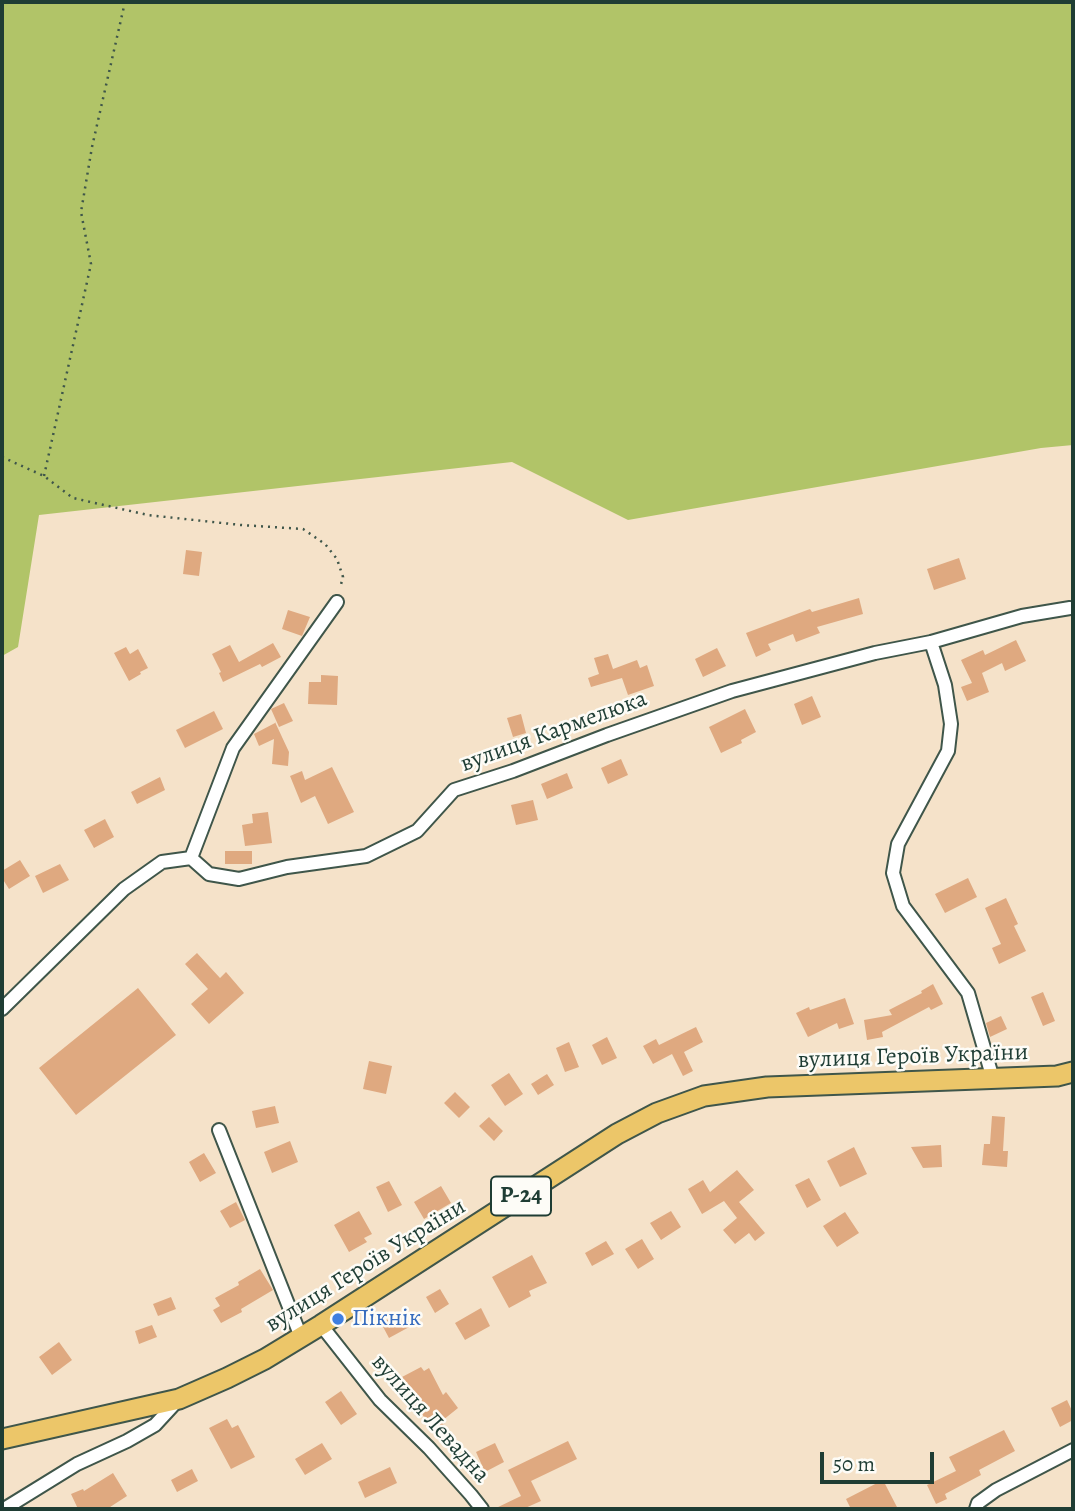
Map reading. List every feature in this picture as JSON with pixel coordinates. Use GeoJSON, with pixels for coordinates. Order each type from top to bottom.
{"type":"FeatureCollection","features":[{"type":"Feature","properties":{"kind":"main road","name":"вулиця Героїв України"},"geometry":{"type":"LineString","coordinates":[[2,1438],[179,1399],[227,1378],[265,1359],[321,1325],[617,1134],[657,1114],[704,1096],[767,1087],[1057,1076],[1073,1072]]}},
{"type":"Feature","properties":{"kind":"street"},"geometry":{"type":"LineString","coordinates":[[2,1009],[124,889],[162,862],[191,858],[233,748],[337,602]]}},
{"type":"Feature","properties":{"kind":"street","name":"вулиця Кармелюка"},"geometry":{"type":"LineString","coordinates":[[191,858],[209,874],[239,879],[287,867],[366,856],[417,831],[454,790],[607,735],[732,691],[875,653],[931,642],[1022,616],[1070,608]]}},
{"type":"Feature","properties":{"kind":"street"},"geometry":{"type":"LineString","coordinates":[[931,642],[945,684],[951,724],[948,751],[898,844],[893,873],[904,906],[968,993],[993,1079]]}},
{"type":"Feature","properties":{"kind":"street"},"geometry":{"type":"LineString","coordinates":[[219,1130],[301,1337]]}},
{"type":"Feature","properties":{"kind":"street","name":"вулиця Левадна"},"geometry":{"type":"LineString","coordinates":[[321,1325],[380,1400],[429,1448],[482,1509]]}},
{"type":"Feature","properties":{"kind":"street"},"geometry":{"type":"LineString","coordinates":[[4,1509],[77,1464],[155,1425],[179,1399]]}},
{"type":"Feature","properties":{"kind":"street"},"geometry":{"type":"LineString","coordinates":[[976,1509],[978,1503],[996,1490],[1073,1450]]}},
{"type":"Feature","properties":{"kind":"path"},"geometry":{"type":"LineString","coordinates":[[44,476],[91,264],[81,212],[92,147],[125,2]]}},
{"type":"Feature","properties":{"kind":"path"},"geometry":{"type":"LineString","coordinates":[[2,457],[44,476],[73,498],[148,515],[303,529],[325,544],[337,559],[343,577],[337,602]]}},
{"type":"Feature","properties":{"kind":"green space"},"geometry":{"type":"Polygon","coordinates":[[[2,2],[1073,2],[1073,445],[1041,448],[628,520],[512,462],[39,515],[18,647],[2,656],[2,2]]]}},
{"type":"Feature","properties":{"kind":"building"},"geometry":{"type":"Polygon","coordinates":[[[186,550],[202,552],[199,576],[183,574],[186,550]]]}},
{"type":"Feature","properties":{"kind":"building"},"geometry":{"type":"Polygon","coordinates":[[[959,558],[966,579],[934,590],[927,569],[959,558]]]}},
{"type":"Feature","properties":{"kind":"building"},"geometry":{"type":"Polygon","coordinates":[[[859,598],[863,614],[817,627],[820,633],[796,642],[793,634],[768,644],[771,650],[756,657],[746,633],[810,609],[812,612],[859,598]]]}},
{"type":"Feature","properties":{"kind":"building"},"geometry":{"type":"Polygon","coordinates":[[[288,610],[310,617],[302,636],[282,629],[288,610]]]}},
{"type":"Feature","properties":{"kind":"building"},"geometry":{"type":"Polygon","coordinates":[[[1016,640],[1026,661],[1005,671],[1002,663],[982,673],[989,692],[967,701],[961,687],[972,683],[961,660],[983,650],[985,655],[1016,640]]]}},
{"type":"Feature","properties":{"kind":"building"},"geometry":{"type":"Polygon","coordinates":[[[273,643],[281,657],[223,682],[212,654],[230,645],[239,662],[273,643]]]}},
{"type":"Feature","properties":{"kind":"building"},"geometry":{"type":"Polygon","coordinates":[[[126,647],[130,654],[138,649],[148,668],[129,681],[114,653],[126,647]]]}},
{"type":"Feature","properties":{"kind":"building"},"geometry":{"type":"Polygon","coordinates":[[[717,648],[726,666],[703,677],[695,659],[717,648]]]}},
{"type":"Feature","properties":{"kind":"building"},"geometry":{"type":"Polygon","coordinates":[[[608,654],[613,669],[637,660],[640,668],[647,665],[654,686],[628,695],[622,678],[591,687],[588,678],[599,674],[594,658],[608,654]]]}},
{"type":"Feature","properties":{"kind":"building"},"geometry":{"type":"Polygon","coordinates":[[[321,675],[338,676],[337,705],[308,704],[309,682],[321,682],[321,675]]]}},
{"type":"Feature","properties":{"kind":"building"},"geometry":{"type":"Polygon","coordinates":[[[812,696],[821,717],[802,725],[794,704],[812,696]]]}},
{"type":"Feature","properties":{"kind":"building"},"geometry":{"type":"Polygon","coordinates":[[[284,703],[293,721],[279,727],[271,709],[284,703]]]}},
{"type":"Feature","properties":{"kind":"building"},"geometry":{"type":"Polygon","coordinates":[[[745,709],[756,732],[741,740],[742,743],[721,753],[709,727],[745,709]]]}},
{"type":"Feature","properties":{"kind":"building"},"geometry":{"type":"Polygon","coordinates":[[[214,711],[223,729],[185,748],[176,730],[214,711]]]}},
{"type":"Feature","properties":{"kind":"building"},"geometry":{"type":"Polygon","coordinates":[[[521,714],[526,733],[513,737],[507,718],[521,714]]]}},
{"type":"Feature","properties":{"kind":"building"},"geometry":{"type":"Polygon","coordinates":[[[275,722],[289,752],[288,766],[272,764],[274,739],[259,746],[254,734],[275,722]]]}},
{"type":"Feature","properties":{"kind":"building"},"geometry":{"type":"Polygon","coordinates":[[[621,759],[628,775],[608,784],[601,768],[621,759]]]}},
{"type":"Feature","properties":{"kind":"building"},"geometry":{"type":"Polygon","coordinates":[[[332,767],[354,812],[328,824],[315,796],[301,803],[290,776],[302,771],[305,780],[332,767]]]}},
{"type":"Feature","properties":{"kind":"building"},"geometry":{"type":"Polygon","coordinates":[[[567,773],[573,788],[547,799],[541,784],[567,773]]]}},
{"type":"Feature","properties":{"kind":"building"},"geometry":{"type":"Polygon","coordinates":[[[160,777],[165,790],[137,804],[131,792],[160,777]]]}},
{"type":"Feature","properties":{"kind":"building"},"geometry":{"type":"Polygon","coordinates":[[[533,800],[538,820],[516,825],[511,805],[533,800]]]}},
{"type":"Feature","properties":{"kind":"building"},"geometry":{"type":"Polygon","coordinates":[[[268,812],[272,843],[245,846],[242,825],[253,823],[252,814],[268,812]]]}},
{"type":"Feature","properties":{"kind":"building"},"geometry":{"type":"Polygon","coordinates":[[[105,819],[114,837],[94,848],[84,830],[105,819]]]}},
{"type":"Feature","properties":{"kind":"building"},"geometry":{"type":"Polygon","coordinates":[[[225,851],[252,851],[252,864],[225,864],[225,851]]]}},
{"type":"Feature","properties":{"kind":"building"},"geometry":{"type":"Polygon","coordinates":[[[20,860],[30,876],[9,889],[2,878],[2,871],[20,860]]]}},
{"type":"Feature","properties":{"kind":"building"},"geometry":{"type":"Polygon","coordinates":[[[60,864],[69,880],[43,893],[35,876],[60,864]]]}},
{"type":"Feature","properties":{"kind":"building"},"geometry":{"type":"Polygon","coordinates":[[[968,878],[977,897],[945,913],[935,894],[968,878]]]}},
{"type":"Feature","properties":{"kind":"building"},"geometry":{"type":"Polygon","coordinates":[[[1006,898],[1018,924],[1014,926],[1026,951],[999,964],[992,948],[1001,944],[985,908],[1006,898]]]}},
{"type":"Feature","properties":{"kind":"building"},"geometry":{"type":"Polygon","coordinates":[[[197,953],[220,978],[226,972],[244,993],[209,1024],[191,1004],[208,989],[185,964],[197,953]]]}},
{"type":"Feature","properties":{"kind":"building"},"geometry":{"type":"Polygon","coordinates":[[[933,984],[943,1004],[931,1010],[929,1007],[882,1032],[883,1037],[867,1040],[864,1020],[892,1015],[889,1010],[922,993],[921,991],[933,984]]]}},
{"type":"Feature","properties":{"kind":"building"},"geometry":{"type":"Polygon","coordinates":[[[138,988],[176,1035],[76,1115],[39,1068],[138,988]]]}},
{"type":"Feature","properties":{"kind":"building"},"geometry":{"type":"Polygon","coordinates":[[[1043,992],[1055,1021],[1043,1026],[1031,997],[1043,992]]]}},
{"type":"Feature","properties":{"kind":"building"},"geometry":{"type":"Polygon","coordinates":[[[845,998],[854,1024],[839,1029],[837,1023],[808,1037],[796,1013],[845,998]]]}},
{"type":"Feature","properties":{"kind":"building"},"geometry":{"type":"Polygon","coordinates":[[[1001,1016],[1007,1029],[990,1037],[986,1023],[1001,1016]]]}},
{"type":"Feature","properties":{"kind":"building"},"geometry":{"type":"Polygon","coordinates":[[[696,1027],[703,1042],[684,1052],[693,1071],[683,1076],[672,1054],[653,1064],[643,1046],[656,1039],[659,1045],[696,1027]]]}},
{"type":"Feature","properties":{"kind":"building"},"geometry":{"type":"Polygon","coordinates":[[[607,1037],[617,1058],[602,1065],[592,1045],[607,1037]]]}},
{"type":"Feature","properties":{"kind":"building"},"geometry":{"type":"Polygon","coordinates":[[[569,1042],[579,1067],[565,1072],[556,1048],[569,1042]]]}},
{"type":"Feature","properties":{"kind":"building"},"geometry":{"type":"Polygon","coordinates":[[[369,1061],[392,1066],[386,1094],[363,1089],[369,1061]]]}},
{"type":"Feature","properties":{"kind":"building"},"geometry":{"type":"Polygon","coordinates":[[[509,1073],[523,1094],[505,1106],[491,1085],[509,1073]]]}},
{"type":"Feature","properties":{"kind":"building"},"geometry":{"type":"Polygon","coordinates":[[[547,1074],[554,1085],[538,1095],[531,1084],[547,1074]]]}},
{"type":"Feature","properties":{"kind":"building"},"geometry":{"type":"Polygon","coordinates":[[[455,1092],[470,1107],[459,1118],[444,1103],[455,1092]]]}},
{"type":"Feature","properties":{"kind":"building"},"geometry":{"type":"Polygon","coordinates":[[[275,1106],[279,1123],[256,1128],[252,1111],[275,1106]]]}},
{"type":"Feature","properties":{"kind":"building"},"geometry":{"type":"Polygon","coordinates":[[[992,1116],[1005,1117],[1003,1151],[1008,1151],[1007,1167],[982,1165],[984,1144],[990,1144],[992,1116]]]}},
{"type":"Feature","properties":{"kind":"building"},"geometry":{"type":"Polygon","coordinates":[[[489,1117],[503,1131],[494,1141],[479,1126],[489,1117]]]}},
{"type":"Feature","properties":{"kind":"building"},"geometry":{"type":"Polygon","coordinates":[[[290,1141],[298,1162],[272,1173],[264,1152],[290,1141]]]}},
{"type":"Feature","properties":{"kind":"building"},"geometry":{"type":"Polygon","coordinates":[[[941,1145],[942,1167],[923,1168],[911,1147],[941,1145]]]}},
{"type":"Feature","properties":{"kind":"building"},"geometry":{"type":"Polygon","coordinates":[[[854,1147],[867,1174],[840,1187],[827,1161],[854,1147]]]}},
{"type":"Feature","properties":{"kind":"building"},"geometry":{"type":"Polygon","coordinates":[[[204,1153],[216,1173],[200,1182],[189,1162],[204,1153]]]}},
{"type":"Feature","properties":{"kind":"building"},"geometry":{"type":"Polygon","coordinates":[[[737,1170],[754,1190],[739,1202],[765,1233],[755,1241],[749,1233],[735,1244],[723,1230],[737,1218],[724,1201],[702,1214],[688,1189],[703,1180],[710,1192],[737,1170]]]}},
{"type":"Feature","properties":{"kind":"building"},"geometry":{"type":"Polygon","coordinates":[[[809,1178],[821,1200],[807,1208],[795,1185],[809,1178]]]}},
{"type":"Feature","properties":{"kind":"building"},"geometry":{"type":"Polygon","coordinates":[[[389,1181],[402,1205],[388,1212],[376,1187],[389,1181]]]}},
{"type":"Feature","properties":{"kind":"building"},"geometry":{"type":"Polygon","coordinates":[[[441,1186],[451,1203],[424,1219],[414,1202],[441,1186]]]}},
{"type":"Feature","properties":{"kind":"building"},"geometry":{"type":"Polygon","coordinates":[[[236,1202],[245,1220],[230,1228],[220,1211],[236,1202]]]}},
{"type":"Feature","properties":{"kind":"building"},"geometry":{"type":"Polygon","coordinates":[[[359,1211],[372,1234],[364,1238],[367,1242],[349,1252],[334,1225],[359,1211]]]}},
{"type":"Feature","properties":{"kind":"building"},"geometry":{"type":"Polygon","coordinates":[[[671,1211],[681,1227],[661,1240],[650,1223],[671,1211]]]}},
{"type":"Feature","properties":{"kind":"building"},"geometry":{"type":"Polygon","coordinates":[[[845,1212],[859,1233],[837,1247],[823,1226],[845,1212]]]}},
{"type":"Feature","properties":{"kind":"building"},"geometry":{"type":"Polygon","coordinates":[[[642,1239],[654,1259],[638,1269],[625,1249],[642,1239]]]}},
{"type":"Feature","properties":{"kind":"building"},"geometry":{"type":"Polygon","coordinates":[[[606,1241],[614,1254],[592,1266],[585,1253],[606,1241]]]}},
{"type":"Feature","properties":{"kind":"building"},"geometry":{"type":"Polygon","coordinates":[[[532,1255],[547,1283],[529,1291],[531,1296],[509,1308],[492,1277],[532,1255]]]}},
{"type":"Feature","properties":{"kind":"building"},"geometry":{"type":"Polygon","coordinates":[[[260,1269],[273,1290],[221,1323],[213,1310],[220,1306],[215,1298],[260,1269]]]}},
{"type":"Feature","properties":{"kind":"building"},"geometry":{"type":"Polygon","coordinates":[[[440,1289],[449,1304],[435,1313],[426,1297],[440,1289]]]}},
{"type":"Feature","properties":{"kind":"building"},"geometry":{"type":"Polygon","coordinates":[[[171,1297],[176,1309],[158,1316],[153,1304],[171,1297]]]}},
{"type":"Feature","properties":{"kind":"building"},"geometry":{"type":"Polygon","coordinates":[[[481,1308],[490,1326],[465,1340],[455,1323],[481,1308]]]}},
{"type":"Feature","properties":{"kind":"building"},"geometry":{"type":"Polygon","coordinates":[[[404,1312],[411,1326],[389,1338],[381,1323],[404,1312]]]}},
{"type":"Feature","properties":{"kind":"building"},"geometry":{"type":"Polygon","coordinates":[[[152,1325],[157,1337],[139,1344],[135,1331],[152,1325]]]}},
{"type":"Feature","properties":{"kind":"building"},"geometry":{"type":"Polygon","coordinates":[[[59,1342],[72,1360],[52,1375],[39,1357],[59,1342]]]}},
{"type":"Feature","properties":{"kind":"building"},"geometry":{"type":"Polygon","coordinates":[[[421,1367],[424,1371],[429,1368],[443,1395],[446,1392],[458,1408],[443,1420],[445,1423],[435,1431],[421,1413],[402,1377],[421,1367]]]}},
{"type":"Feature","properties":{"kind":"building"},"geometry":{"type":"Polygon","coordinates":[[[341,1391],[357,1414],[341,1425],[325,1402],[341,1391]]]}},
{"type":"Feature","properties":{"kind":"building"},"geometry":{"type":"Polygon","coordinates":[[[1067,1400],[1073,1420],[1060,1427],[1051,1408],[1067,1400]]]}},
{"type":"Feature","properties":{"kind":"building"},"geometry":{"type":"Polygon","coordinates":[[[227,1419],[232,1428],[238,1425],[255,1457],[231,1469],[209,1428],[227,1419]]]}},
{"type":"Feature","properties":{"kind":"building"},"geometry":{"type":"Polygon","coordinates":[[[1004,1430],[1015,1451],[979,1470],[981,1475],[945,1494],[947,1499],[936,1504],[927,1485],[956,1471],[949,1457],[1004,1430]]]}},
{"type":"Feature","properties":{"kind":"building"},"geometry":{"type":"Polygon","coordinates":[[[568,1441],[577,1459],[531,1481],[541,1501],[523,1509],[494,1509],[521,1496],[508,1470],[568,1441]]]}},
{"type":"Feature","properties":{"kind":"building"},"geometry":{"type":"Polygon","coordinates":[[[322,1443],[332,1459],[305,1475],[295,1459],[322,1443]]]}},
{"type":"Feature","properties":{"kind":"building"},"geometry":{"type":"Polygon","coordinates":[[[495,1443],[504,1462],[485,1472],[476,1452],[495,1443]]]}},
{"type":"Feature","properties":{"kind":"building"},"geometry":{"type":"Polygon","coordinates":[[[390,1467],[397,1483],[365,1498],[358,1482],[390,1467]]]}},
{"type":"Feature","properties":{"kind":"building"},"geometry":{"type":"Polygon","coordinates":[[[192,1469],[198,1481],[177,1492],[171,1480],[192,1469]]]}},
{"type":"Feature","properties":{"kind":"building"},"geometry":{"type":"Polygon","coordinates":[[[113,1473],[127,1496],[107,1509],[78,1509],[71,1494],[83,1489],[84,1491],[113,1473]]]}},
{"type":"Feature","properties":{"kind":"building"},"geometry":{"type":"Polygon","coordinates":[[[883,1480],[898,1509],[851,1509],[846,1499],[883,1480]]]}},
{"type":"Feature","properties":{"kind":"place","name":"Пікнік"},"geometry":{"type":"Point","coordinates":[338,1319]}}]}
